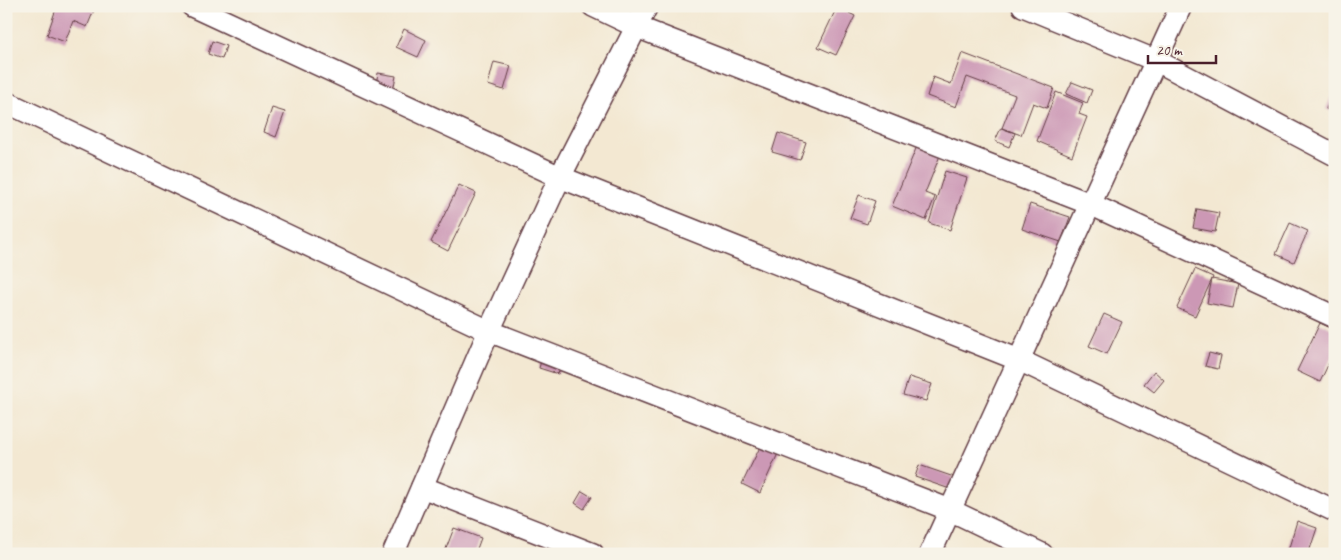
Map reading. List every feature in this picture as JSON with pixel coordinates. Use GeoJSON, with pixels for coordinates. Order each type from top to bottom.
{"type":"FeatureCollection","features":[{"type":"Feature","properties":{"kind":"street"},"geometry":{"type":"LineString","coordinates":[[192,6],[560,178],[1019,360],[1335,511]]}},
{"type":"Feature","properties":{"kind":"street"},"geometry":{"type":"LineString","coordinates":[[593,6],[637,27],[1090,204],[1335,317]]}},
{"type":"Feature","properties":{"kind":"street"},"geometry":{"type":"LineString","coordinates":[[393,554],[490,331],[560,178],[647,6]]}},
{"type":"Feature","properties":{"kind":"street"},"geometry":{"type":"LineString","coordinates":[[1023,6],[1157,61],[1335,155]]}},
{"type":"Feature","properties":{"kind":"street"},"geometry":{"type":"LineString","coordinates":[[930,554],[1181,6]]}},
{"type":"Feature","properties":{"kind":"street"},"geometry":{"type":"LineString","coordinates":[[6,102],[490,331],[950,510],[1042,554]]}},
{"type":"Feature","properties":{"kind":"street"},"geometry":{"type":"LineString","coordinates":[[422,487],[593,554]]}},
{"type":"Feature","properties":{"kind":"building"},"geometry":{"type":"Polygon","coordinates":[[[57,6],[84,6],[94,10],[87,27],[73,21],[65,42],[47,35],[57,6]]]}},
{"type":"Feature","properties":{"kind":"building"},"geometry":{"type":"Polygon","coordinates":[[[837,7],[855,16],[836,55],[818,47],[837,7]]]}},
{"type":"Feature","properties":{"kind":"building"},"geometry":{"type":"Polygon","coordinates":[[[404,29],[426,40],[418,57],[396,47],[404,29]]]}},
{"type":"Feature","properties":{"kind":"building"},"geometry":{"type":"Polygon","coordinates":[[[212,41],[226,46],[222,59],[208,54],[212,41]]]}},
{"type":"Feature","properties":{"kind":"building"},"geometry":{"type":"Polygon","coordinates":[[[962,53],[1054,88],[1047,108],[1033,103],[1021,135],[1002,128],[1015,95],[967,77],[956,107],[927,96],[933,77],[951,84],[962,53]]]}},
{"type":"Feature","properties":{"kind":"building"},"geometry":{"type":"Polygon","coordinates":[[[494,62],[511,66],[504,90],[488,85],[494,62]]]}},
{"type":"Feature","properties":{"kind":"building"},"geometry":{"type":"Polygon","coordinates":[[[378,73],[396,76],[391,100],[374,96],[378,73]]]}},
{"type":"Feature","properties":{"kind":"building"},"geometry":{"type":"Polygon","coordinates":[[[1072,82],[1092,90],[1087,103],[1066,94],[1072,82]]]}},
{"type":"Feature","properties":{"kind":"building"},"geometry":{"type":"Polygon","coordinates":[[[1335,88],[1335,113],[1326,109],[1335,88]]]}},
{"type":"Feature","properties":{"kind":"building"},"geometry":{"type":"Polygon","coordinates":[[[1056,92],[1083,103],[1079,114],[1087,117],[1072,156],[1037,141],[1056,92]]]}},
{"type":"Feature","properties":{"kind":"building"},"geometry":{"type":"Polygon","coordinates":[[[272,108],[285,112],[276,137],[264,132],[272,108]]]}},
{"type":"Feature","properties":{"kind":"building"},"geometry":{"type":"Polygon","coordinates":[[[1001,128],[1015,133],[1009,147],[995,141],[1001,128]]]}},
{"type":"Feature","properties":{"kind":"building"},"geometry":{"type":"Polygon","coordinates":[[[778,133],[806,142],[800,160],[772,152],[778,133]]]}},
{"type":"Feature","properties":{"kind":"building"},"geometry":{"type":"Polygon","coordinates":[[[920,139],[943,148],[925,193],[935,197],[926,220],[892,206],[920,139]]]}},
{"type":"Feature","properties":{"kind":"building"},"geometry":{"type":"Polygon","coordinates":[[[945,171],[967,178],[950,230],[929,223],[945,171]]]}},
{"type":"Feature","properties":{"kind":"building"},"geometry":{"type":"Polygon","coordinates":[[[459,185],[476,193],[448,251],[431,242],[459,185]]]}},
{"type":"Feature","properties":{"kind":"building"},"geometry":{"type":"Polygon","coordinates":[[[859,195],[875,201],[867,224],[850,218],[859,195]]]}},
{"type":"Feature","properties":{"kind":"building"},"geometry":{"type":"Polygon","coordinates":[[[1030,204],[1070,217],[1061,242],[1022,229],[1030,204]]]}},
{"type":"Feature","properties":{"kind":"building"},"geometry":{"type":"Polygon","coordinates":[[[1197,209],[1219,213],[1215,232],[1193,228],[1197,209]]]}},
{"type":"Feature","properties":{"kind":"building"},"geometry":{"type":"Polygon","coordinates":[[[1290,223],[1308,231],[1294,262],[1276,254],[1290,223]]]}},
{"type":"Feature","properties":{"kind":"building"},"geometry":{"type":"Polygon","coordinates":[[[1195,269],[1213,277],[1195,316],[1177,308],[1195,269]]]}},
{"type":"Feature","properties":{"kind":"building"},"geometry":{"type":"Polygon","coordinates":[[[1212,279],[1238,284],[1233,308],[1207,303],[1212,279]]]}},
{"type":"Feature","properties":{"kind":"building"},"geometry":{"type":"Polygon","coordinates":[[[1104,314],[1122,322],[1107,354],[1089,346],[1104,314]]]}},
{"type":"Feature","properties":{"kind":"building"},"geometry":{"type":"Polygon","coordinates":[[[1320,323],[1335,330],[1335,350],[1320,382],[1297,371],[1320,323]]]}},
{"type":"Feature","properties":{"kind":"building"},"geometry":{"type":"Polygon","coordinates":[[[1209,353],[1221,356],[1218,369],[1205,366],[1209,353]]]}},
{"type":"Feature","properties":{"kind":"building"},"geometry":{"type":"Polygon","coordinates":[[[543,354],[563,360],[558,374],[539,368],[543,354]]]}},
{"type":"Feature","properties":{"kind":"building"},"geometry":{"type":"Polygon","coordinates":[[[1154,371],[1164,380],[1154,392],[1144,384],[1154,371]]]}},
{"type":"Feature","properties":{"kind":"building"},"geometry":{"type":"Polygon","coordinates":[[[909,377],[932,384],[926,401],[903,395],[909,377]]]}},
{"type":"Feature","properties":{"kind":"building"},"geometry":{"type":"Polygon","coordinates":[[[764,439],[781,447],[760,493],[742,484],[764,439]]]}},
{"type":"Feature","properties":{"kind":"building"},"geometry":{"type":"Polygon","coordinates":[[[919,465],[954,477],[950,489],[915,477],[919,465]]]}},
{"type":"Feature","properties":{"kind":"building"},"geometry":{"type":"Polygon","coordinates":[[[582,491],[592,497],[584,509],[575,503],[582,491]]]}},
{"type":"Feature","properties":{"kind":"building"},"geometry":{"type":"Polygon","coordinates":[[[1297,521],[1317,528],[1309,552],[1315,554],[1287,554],[1297,521]]]}},
{"type":"Feature","properties":{"kind":"building"},"geometry":{"type":"Polygon","coordinates":[[[454,528],[481,538],[475,554],[444,554],[454,528]]]}}]}
